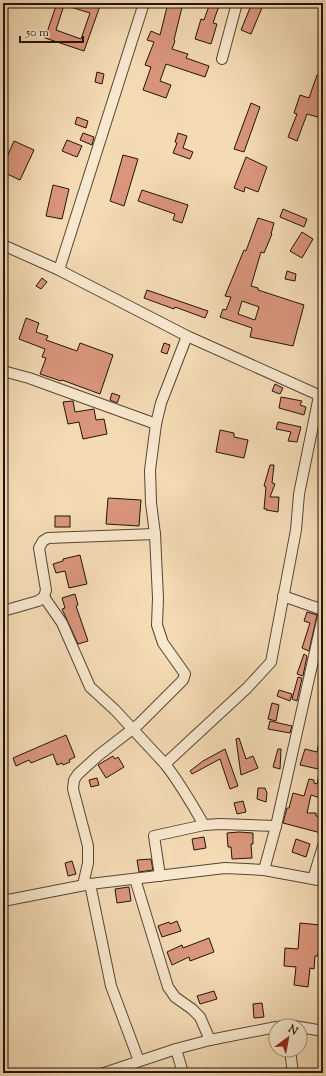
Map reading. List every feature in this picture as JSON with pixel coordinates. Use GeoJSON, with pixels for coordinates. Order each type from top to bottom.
{"type":"FeatureCollection","features":[{"type":"Feature","properties":{"kind":"street"},"geometry":{"type":"LineString","coordinates":[[59,270],[144,3]]}},
{"type":"Feature","properties":{"kind":"street"},"geometry":{"type":"LineString","coordinates":[[222,59],[237,3]]}},
{"type":"Feature","properties":{"kind":"street"},"geometry":{"type":"LineString","coordinates":[[3,245],[59,270],[187,336],[321,396],[299,494],[296,530],[271,662],[247,688],[164,764]]}},
{"type":"Feature","properties":{"kind":"street"},"geometry":{"type":"LineString","coordinates":[[139,1061],[111,986],[87,884],[88,846],[73,789],[74,780],[78,774],[88,764],[133,729],[183,680],[185,674],[163,643],[157,625],[158,598],[150,470],[156,424],[161,403],[187,336]]}},
{"type":"Feature","properties":{"kind":"street"},"geometry":{"type":"LineString","coordinates":[[3,372],[29,378],[156,424]]}},
{"type":"Feature","properties":{"kind":"street"},"geometry":{"type":"LineString","coordinates":[[3,611],[38,601],[44,597],[46,590],[39,548],[43,541],[48,538],[155,534]]}},
{"type":"Feature","properties":{"kind":"street"},"geometry":{"type":"LineString","coordinates":[[283,596],[323,610]]}},
{"type":"Feature","properties":{"kind":"street"},"geometry":{"type":"LineString","coordinates":[[44,597],[62,623],[90,687],[115,710],[164,764],[183,789],[204,825]]}},
{"type":"Feature","properties":{"kind":"street"},"geometry":{"type":"LineString","coordinates":[[264,870],[276,826],[323,616]]}},
{"type":"Feature","properties":{"kind":"street"},"geometry":{"type":"LineString","coordinates":[[160,876],[154,836],[204,825],[220,824],[276,826]]}},
{"type":"Feature","properties":{"kind":"street"},"geometry":{"type":"LineString","coordinates":[[3,901],[87,884],[224,868],[264,870],[318,880],[323,846]]}},
{"type":"Feature","properties":{"kind":"street"},"geometry":{"type":"LineString","coordinates":[[136,879],[168,987],[175,997],[200,1018],[210,1040]]}},
{"type":"Feature","properties":{"kind":"street"},"geometry":{"type":"LineString","coordinates":[[308,1028],[323,1031]]}},
{"type":"Feature","properties":{"kind":"street"},"geometry":{"type":"LineString","coordinates":[[104,1073],[176,1049],[210,1040],[268,1029]]}},
{"type":"Feature","properties":{"kind":"street"},"geometry":{"type":"LineString","coordinates":[[176,1049],[182,1073]]}},
{"type":"Feature","properties":{"kind":"street"},"geometry":{"type":"LineString","coordinates":[[291,1058],[293,1073]]}},
{"type":"Feature","properties":{"kind":"building"},"geometry":{"type":"Polygon","coordinates":[[[57,3],[92,3],[100,6],[84,51],[45,38],[57,3]],[[64,5],[56,30],[81,39],[90,13],[64,5]]]}},
{"type":"Feature","properties":{"kind":"building"},"geometry":{"type":"Polygon","coordinates":[[[168,3],[183,3],[172,49],[188,54],[186,58],[209,66],[205,77],[166,64],[160,81],[171,85],[166,98],[143,90],[151,67],[145,65],[154,42],[147,40],[151,31],[160,35],[168,3]]]}},
{"type":"Feature","properties":{"kind":"building"},"geometry":{"type":"Polygon","coordinates":[[[210,3],[220,3],[213,23],[217,24],[211,44],[195,39],[201,19],[204,20],[210,3]]]}},
{"type":"Feature","properties":{"kind":"building"},"geometry":{"type":"Polygon","coordinates":[[[252,3],[264,3],[251,34],[241,30],[252,3]]]}},
{"type":"Feature","properties":{"kind":"building"},"geometry":{"type":"Polygon","coordinates":[[[97,72],[104,74],[102,84],[95,82],[97,72]]]}},
{"type":"Feature","properties":{"kind":"building"},"geometry":{"type":"Polygon","coordinates":[[[317,75],[323,77],[323,111],[321,118],[307,114],[297,141],[288,137],[297,114],[294,113],[300,95],[309,98],[317,75]]]}},
{"type":"Feature","properties":{"kind":"building"},"geometry":{"type":"Polygon","coordinates":[[[251,103],[260,107],[244,152],[234,149],[251,103]]]}},
{"type":"Feature","properties":{"kind":"building"},"geometry":{"type":"Polygon","coordinates":[[[77,117],[88,121],[86,128],[75,124],[77,117]]]}},
{"type":"Feature","properties":{"kind":"building"},"geometry":{"type":"Polygon","coordinates":[[[83,133],[94,137],[92,145],[80,140],[83,133]]]}},
{"type":"Feature","properties":{"kind":"building"},"geometry":{"type":"Polygon","coordinates":[[[178,133],[187,136],[183,148],[193,152],[190,159],[173,153],[177,143],[175,142],[178,133]]]}},
{"type":"Feature","properties":{"kind":"building"},"geometry":{"type":"Polygon","coordinates":[[[67,140],[82,146],[77,157],[62,151],[67,140]]]}},
{"type":"Feature","properties":{"kind":"building"},"geometry":{"type":"Polygon","coordinates":[[[14,141],[34,150],[20,180],[3,172],[3,166],[14,141]]]}},
{"type":"Feature","properties":{"kind":"building"},"geometry":{"type":"Polygon","coordinates":[[[123,155],[138,159],[124,206],[110,201],[123,155]]]}},
{"type":"Feature","properties":{"kind":"building"},"geometry":{"type":"Polygon","coordinates":[[[246,157],[267,167],[258,192],[245,187],[244,192],[234,188],[246,157]]]}},
{"type":"Feature","properties":{"kind":"building"},"geometry":{"type":"Polygon","coordinates":[[[53,185],[69,189],[62,219],[46,216],[53,185]]]}},
{"type":"Feature","properties":{"kind":"building"},"geometry":{"type":"Polygon","coordinates":[[[142,190],[188,205],[182,223],[173,220],[175,214],[138,201],[142,190]]]}},
{"type":"Feature","properties":{"kind":"building"},"geometry":{"type":"Polygon","coordinates":[[[283,209],[307,219],[304,227],[280,217],[283,209]]]}},
{"type":"Feature","properties":{"kind":"building"},"geometry":{"type":"Polygon","coordinates":[[[258,218],[274,223],[272,234],[264,253],[261,252],[251,286],[258,288],[258,290],[304,305],[293,346],[250,337],[252,328],[220,317],[223,309],[226,310],[231,297],[225,296],[244,250],[246,251],[258,218]],[[242,301],[238,314],[255,320],[259,307],[242,301]]]}},
{"type":"Feature","properties":{"kind":"building"},"geometry":{"type":"Polygon","coordinates":[[[302,232],[313,239],[302,258],[290,251],[302,232]]]}},
{"type":"Feature","properties":{"kind":"building"},"geometry":{"type":"Polygon","coordinates":[[[287,271],[296,274],[295,281],[285,279],[287,271]]]}},
{"type":"Feature","properties":{"kind":"building"},"geometry":{"type":"Polygon","coordinates":[[[42,278],[47,282],[41,289],[36,286],[42,278]]]}},
{"type":"Feature","properties":{"kind":"building"},"geometry":{"type":"Polygon","coordinates":[[[147,290],[208,311],[205,318],[175,307],[174,309],[144,298],[147,290]]]}},
{"type":"Feature","properties":{"kind":"building"},"geometry":{"type":"Polygon","coordinates":[[[26,318],[39,323],[36,332],[48,336],[46,340],[77,351],[80,343],[113,355],[100,394],[62,380],[61,381],[40,374],[46,358],[42,357],[45,349],[19,339],[26,318]]]}},
{"type":"Feature","properties":{"kind":"building"},"geometry":{"type":"Polygon","coordinates":[[[164,343],[170,345],[167,354],[161,352],[164,343]]]}},
{"type":"Feature","properties":{"kind":"building"},"geometry":{"type":"Polygon","coordinates":[[[275,384],[283,388],[280,394],[272,391],[275,384]]]}},
{"type":"Feature","properties":{"kind":"building"},"geometry":{"type":"Polygon","coordinates":[[[112,393],[120,396],[117,403],[110,400],[112,393]]]}},
{"type":"Feature","properties":{"kind":"building"},"geometry":{"type":"Polygon","coordinates":[[[281,397],[302,401],[300,405],[306,407],[304,415],[279,408],[281,397]]]}},
{"type":"Feature","properties":{"kind":"building"},"geometry":{"type":"Polygon","coordinates":[[[73,401],[75,412],[94,409],[96,420],[104,419],[107,434],[83,439],[79,422],[68,424],[63,402],[73,401]]]}},
{"type":"Feature","properties":{"kind":"building"},"geometry":{"type":"Polygon","coordinates":[[[278,422],[301,427],[297,442],[288,441],[291,432],[276,429],[278,422]]]}},
{"type":"Feature","properties":{"kind":"building"},"geometry":{"type":"Polygon","coordinates":[[[220,430],[234,433],[234,437],[248,440],[244,458],[216,452],[220,430]]]}},
{"type":"Feature","properties":{"kind":"building"},"geometry":{"type":"Polygon","coordinates":[[[270,465],[274,465],[272,483],[275,484],[270,497],[279,497],[278,512],[264,509],[266,487],[264,486],[270,465]]]}},
{"type":"Feature","properties":{"kind":"building"},"geometry":{"type":"Polygon","coordinates":[[[108,498],[141,500],[139,526],[106,524],[108,498]]]}},
{"type":"Feature","properties":{"kind":"building"},"geometry":{"type":"Polygon","coordinates":[[[55,516],[70,516],[70,527],[55,527],[55,516]]]}},
{"type":"Feature","properties":{"kind":"building"},"geometry":{"type":"Polygon","coordinates":[[[80,555],[87,584],[69,588],[65,571],[56,573],[53,564],[63,561],[63,559],[80,555]]]}},
{"type":"Feature","properties":{"kind":"building"},"geometry":{"type":"Polygon","coordinates":[[[75,594],[78,605],[76,606],[88,641],[78,644],[62,609],[65,608],[62,598],[75,594]]]}},
{"type":"Feature","properties":{"kind":"building"},"geometry":{"type":"Polygon","coordinates":[[[307,612],[317,615],[309,651],[302,648],[310,623],[304,621],[307,612]]]}},
{"type":"Feature","properties":{"kind":"building"},"geometry":{"type":"Polygon","coordinates":[[[304,654],[307,656],[303,676],[297,674],[304,654]]]}},
{"type":"Feature","properties":{"kind":"building"},"geometry":{"type":"Polygon","coordinates":[[[298,677],[302,678],[297,701],[292,699],[298,677]]]}},
{"type":"Feature","properties":{"kind":"building"},"geometry":{"type":"Polygon","coordinates":[[[279,690],[292,694],[290,701],[277,696],[279,690]]]}},
{"type":"Feature","properties":{"kind":"building"},"geometry":{"type":"Polygon","coordinates":[[[272,703],[279,705],[276,721],[268,719],[272,703]]]}},
{"type":"Feature","properties":{"kind":"building"},"geometry":{"type":"Polygon","coordinates":[[[270,721],[292,726],[290,733],[268,729],[270,721]]]}},
{"type":"Feature","properties":{"kind":"building"},"geometry":{"type":"Polygon","coordinates":[[[66,735],[75,757],[69,760],[70,762],[63,765],[62,763],[57,765],[53,754],[31,763],[29,760],[16,766],[13,758],[66,735]]]}},
{"type":"Feature","properties":{"kind":"building"},"geometry":{"type":"Polygon","coordinates":[[[320,736],[323,736],[323,770],[300,765],[305,749],[317,752],[320,736]]]}},
{"type":"Feature","properties":{"kind":"building"},"geometry":{"type":"Polygon","coordinates":[[[239,738],[246,759],[253,756],[258,768],[241,775],[236,739],[239,738]]]}},
{"type":"Feature","properties":{"kind":"building"},"geometry":{"type":"Polygon","coordinates":[[[225,749],[238,786],[230,789],[220,759],[192,774],[190,771],[203,761],[225,749]]]}},
{"type":"Feature","properties":{"kind":"building"},"geometry":{"type":"Polygon","coordinates":[[[278,749],[281,749],[280,769],[273,767],[278,749]]]}},
{"type":"Feature","properties":{"kind":"building"},"geometry":{"type":"Polygon","coordinates":[[[113,756],[115,759],[118,757],[124,767],[106,778],[98,765],[113,756]]]}},
{"type":"Feature","properties":{"kind":"building"},"geometry":{"type":"Polygon","coordinates":[[[320,770],[323,770],[323,799],[311,795],[307,813],[316,813],[316,816],[323,817],[321,833],[283,823],[293,793],[304,796],[309,779],[314,780],[314,783],[317,784],[320,770]]]}},
{"type":"Feature","properties":{"kind":"building"},"geometry":{"type":"Polygon","coordinates":[[[97,778],[99,785],[91,787],[89,780],[97,778]]]}},
{"type":"Feature","properties":{"kind":"building"},"geometry":{"type":"Polygon","coordinates":[[[258,788],[265,788],[267,793],[266,802],[257,799],[258,788]]]}},
{"type":"Feature","properties":{"kind":"building"},"geometry":{"type":"Polygon","coordinates":[[[243,801],[246,812],[237,814],[234,803],[243,801]]]}},
{"type":"Feature","properties":{"kind":"building"},"geometry":{"type":"Polygon","coordinates":[[[227,833],[253,833],[253,844],[251,844],[252,858],[232,859],[231,847],[228,847],[227,833]]]}},
{"type":"Feature","properties":{"kind":"building"},"geometry":{"type":"Polygon","coordinates":[[[204,837],[206,848],[194,850],[192,839],[204,837]]]}},
{"type":"Feature","properties":{"kind":"building"},"geometry":{"type":"Polygon","coordinates":[[[296,839],[310,844],[306,857],[292,852],[296,839]]]}},
{"type":"Feature","properties":{"kind":"building"},"geometry":{"type":"Polygon","coordinates":[[[151,859],[153,870],[139,872],[137,860],[151,859]]]}},
{"type":"Feature","properties":{"kind":"building"},"geometry":{"type":"Polygon","coordinates":[[[72,861],[76,874],[68,876],[65,863],[72,861]]]}},
{"type":"Feature","properties":{"kind":"building"},"geometry":{"type":"Polygon","coordinates":[[[129,887],[131,901],[117,903],[115,889],[129,887]]]}},
{"type":"Feature","properties":{"kind":"building"},"geometry":{"type":"Polygon","coordinates":[[[177,921],[181,931],[162,937],[158,926],[177,921]]]}},
{"type":"Feature","properties":{"kind":"building"},"geometry":{"type":"Polygon","coordinates":[[[300,923],[320,925],[318,956],[315,956],[314,969],[310,968],[308,987],[294,985],[296,967],[284,966],[285,948],[298,949],[300,923]]]}},
{"type":"Feature","properties":{"kind":"building"},"geometry":{"type":"Polygon","coordinates":[[[209,938],[214,952],[190,961],[189,957],[172,965],[167,952],[182,945],[183,948],[209,938]]]}},
{"type":"Feature","properties":{"kind":"building"},"geometry":{"type":"Polygon","coordinates":[[[214,991],[217,999],[200,1004],[197,996],[214,991]]]}},
{"type":"Feature","properties":{"kind":"building"},"geometry":{"type":"Polygon","coordinates":[[[262,1003],[264,1017],[254,1018],[253,1004],[262,1003]]]}}]}
